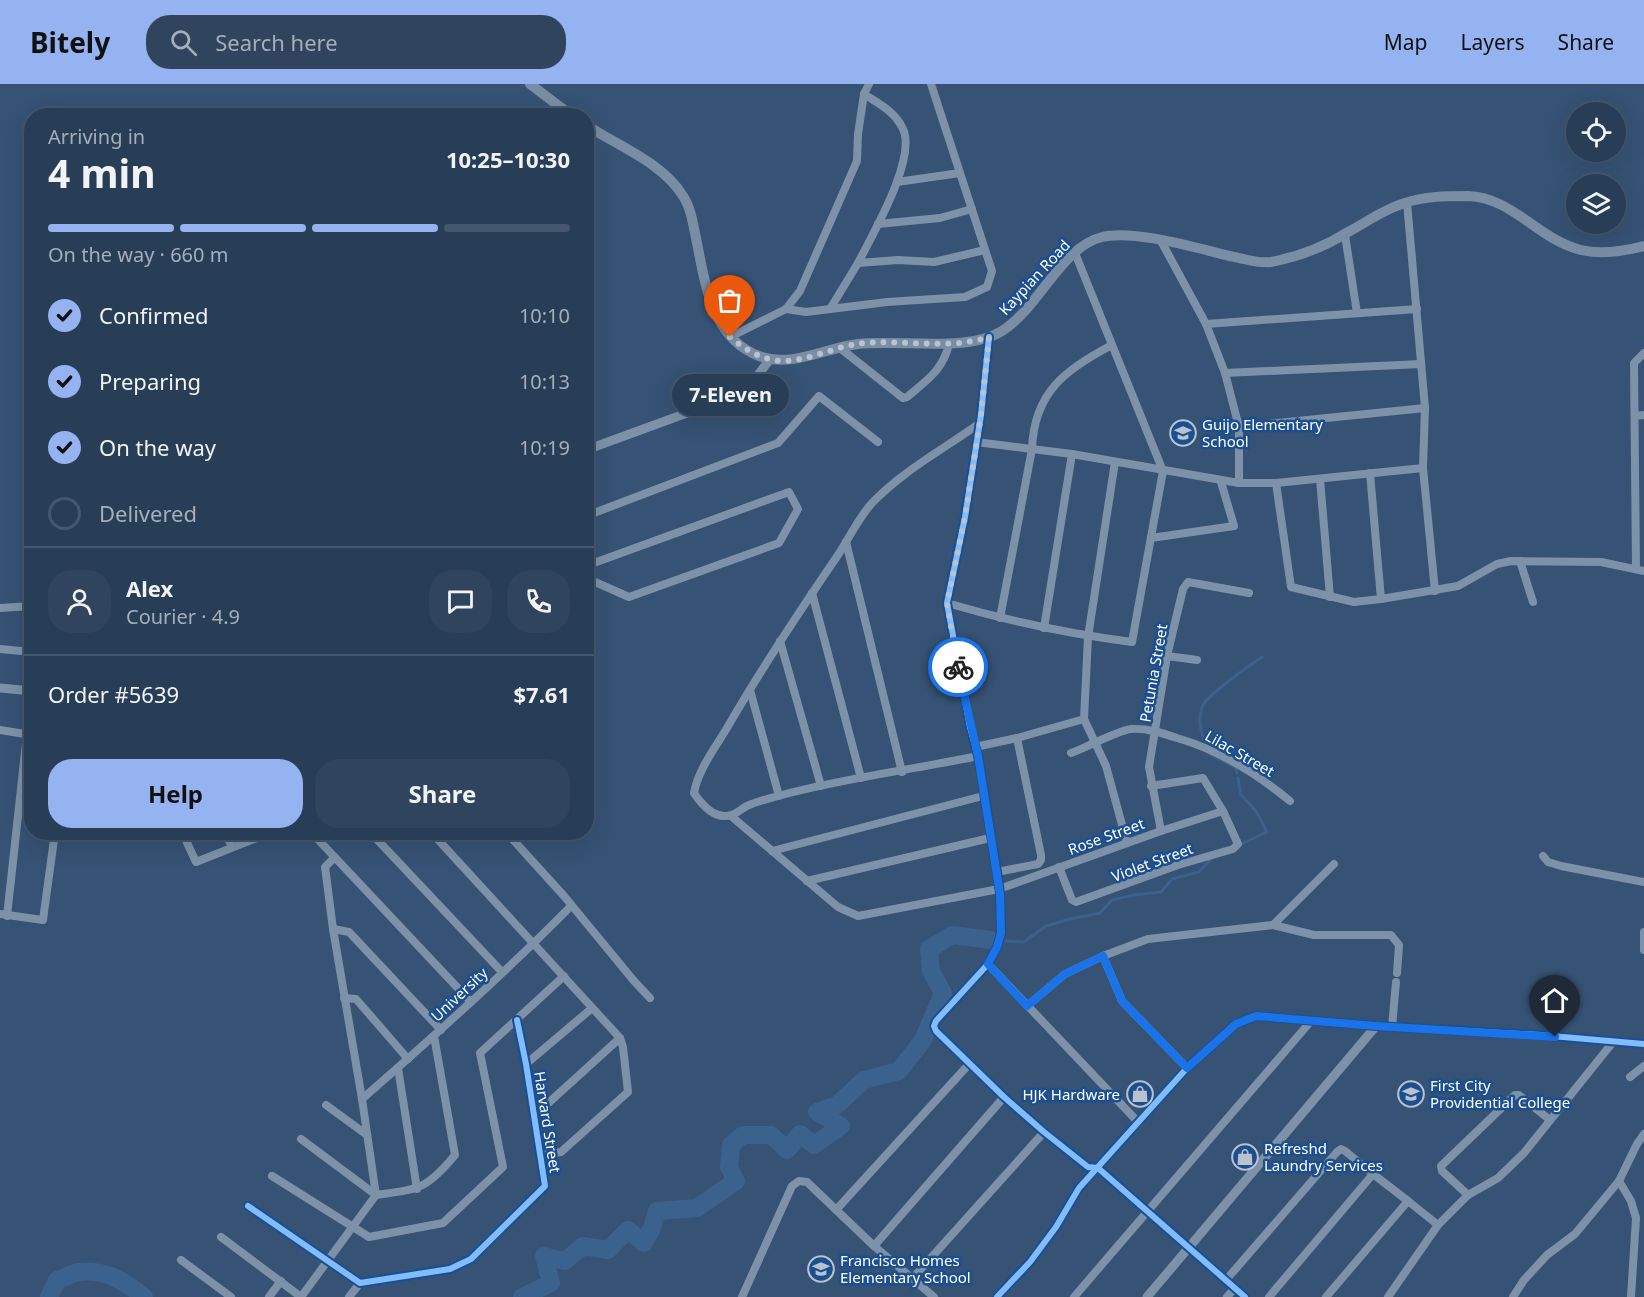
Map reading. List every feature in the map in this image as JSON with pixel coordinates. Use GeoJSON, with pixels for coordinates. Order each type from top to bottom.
{"type":"FeatureCollection","features":[{"type":"Feature","properties":{"kind":"main road"},"geometry":{"type":"LineString","coordinates":[[530,84],[562,108]]}},
{"type":"Feature","properties":{"kind":"main road","name":"Kaypian Road"},"geometry":{"type":"LineString","coordinates":[[594,130],[661,172],[685,198],[712,307],[730,337],[744,349],[770,359],[786,361],[856,344],[899,342],[958,344],[989,337],[1002,331],[1023,314],[1061,267],[1090,240],[1106,236],[1125,235],[1250,261],[1268,262],[1296,255],[1345,235],[1385,210],[1407,202],[1427,198],[1470,196],[1494,201],[1553,238],[1581,250],[1620,252],[1644,246]]}},
{"type":"Feature","properties":{"kind":"street"},"geometry":{"type":"LineString","coordinates":[[730,337],[786,309],[800,291],[857,161],[858,134],[864,94],[868,84]]}},
{"type":"Feature","properties":{"kind":"street"},"geometry":{"type":"LineString","coordinates":[[786,309],[806,312],[887,302],[965,297],[987,287],[992,271],[931,84]]}},
{"type":"Feature","properties":{"kind":"street"},"geometry":{"type":"LineString","coordinates":[[830,309],[878,224],[897,182],[907,147],[904,129],[893,113],[864,94]]}},
{"type":"Feature","properties":{"kind":"street"},"geometry":{"type":"LineString","coordinates":[[897,182],[960,173]]}},
{"type":"Feature","properties":{"kind":"street"},"geometry":{"type":"LineString","coordinates":[[1407,202],[1425,408],[1423,468],[1435,591]]}},
{"type":"Feature","properties":{"kind":"street"},"geometry":{"type":"LineString","coordinates":[[878,224],[940,218],[972,209]]}},
{"type":"Feature","properties":{"kind":"street"},"geometry":{"type":"LineString","coordinates":[[1345,235],[1357,313]]}},
{"type":"Feature","properties":{"kind":"street"},"geometry":{"type":"LineString","coordinates":[[1161,241],[1206,324],[1225,373],[1239,427],[1239,483]]}},
{"type":"Feature","properties":{"kind":"street"},"geometry":{"type":"LineString","coordinates":[[858,263],[898,260],[934,262],[985,250]]}},
{"type":"Feature","properties":{"kind":"street"},"geometry":{"type":"LineString","coordinates":[[947,603],[1044,628],[1088,637],[1132,642],[1163,471],[1075,253]]}},
{"type":"Feature","properties":{"kind":"street"},"geometry":{"type":"LineString","coordinates":[[1206,324],[1417,309]]}},
{"type":"Feature","properties":{"kind":"street"},"geometry":{"type":"LineString","coordinates":[[989,337],[980,423],[965,517],[947,603],[978,756],[997,872],[1001,933],[988,964],[934,1026],[936,1031],[1004,1097],[1044,1132],[1088,1167],[1098,1168],[1245,1297]]}},
{"type":"Feature","properties":{"kind":"street"},"geometry":{"type":"LineString","coordinates":[[840,348],[903,398],[933,374],[945,359],[949,344]]}},
{"type":"Feature","properties":{"kind":"street"},"geometry":{"type":"LineString","coordinates":[[1000,618],[1032,449],[1032,434],[1038,412],[1050,390],[1065,374],[1083,360],[1113,345]]}},
{"type":"Feature","properties":{"kind":"street"},"geometry":{"type":"LineString","coordinates":[[1276,483],[1291,587],[1330,597],[1354,602],[1435,591],[1458,586],[1497,564],[1520,561],[1601,562],[1640,570],[1640,471],[1635,416],[1634,363],[1644,353]]}},
{"type":"Feature","properties":{"kind":"street"},"geometry":{"type":"LineString","coordinates":[[594,447],[728,398],[754,379],[770,359]]}},
{"type":"Feature","properties":{"kind":"street"},"geometry":{"type":"LineString","coordinates":[[1634,363],[1644,362]]}},
{"type":"Feature","properties":{"kind":"street"},"geometry":{"type":"LineString","coordinates":[[1225,373],[1421,364]]}},
{"type":"Feature","properties":{"kind":"street"},"geometry":{"type":"LineString","coordinates":[[594,513],[777,443],[819,396],[878,442]]}},
{"type":"Feature","properties":{"kind":"street"},"geometry":{"type":"LineString","coordinates":[[1239,427],[1425,408]]}},
{"type":"Feature","properties":{"kind":"street"},"geometry":{"type":"LineString","coordinates":[[1635,416],[1644,415]]}},
{"type":"Feature","properties":{"kind":"street"},"geometry":{"type":"LineString","coordinates":[[779,796],[750,690],[858,521],[873,502],[897,481],[980,423]]}},
{"type":"Feature","properties":{"kind":"street"},"geometry":{"type":"LineString","coordinates":[[976,442],[1071,454],[1221,482],[1276,483],[1423,468]]}},
{"type":"Feature","properties":{"kind":"street"},"geometry":{"type":"LineString","coordinates":[[1044,628],[1071,454]]}},
{"type":"Feature","properties":{"kind":"street"},"geometry":{"type":"LineString","coordinates":[[1115,462],[1088,637],[1084,719],[1112,784],[1127,843]]}},
{"type":"Feature","properties":{"kind":"street"},"geometry":{"type":"LineString","coordinates":[[1370,473],[1381,599]]}},
{"type":"Feature","properties":{"kind":"street"},"geometry":{"type":"LineString","coordinates":[[1320,479],[1330,597]]}},
{"type":"Feature","properties":{"kind":"street"},"geometry":{"type":"LineString","coordinates":[[1151,538],[1233,526],[1221,482]]}},
{"type":"Feature","properties":{"kind":"street"},"geometry":{"type":"LineString","coordinates":[[594,563],[789,492],[798,509],[779,543],[629,597],[594,582]]}},
{"type":"Feature","properties":{"kind":"street"},"geometry":{"type":"LineString","coordinates":[[846,542],[902,772]]}},
{"type":"Feature","properties":{"kind":"street"},"geometry":{"type":"LineString","coordinates":[[1520,561],[1533,602]]}},
{"type":"Feature","properties":{"kind":"street","name":"Petunia Street"},"geometry":{"type":"LineString","coordinates":[[1161,831],[1149,767],[1157,731],[1167,656],[1185,584],[1188,582],[1249,593]]}},
{"type":"Feature","properties":{"kind":"street"},"geometry":{"type":"LineString","coordinates":[[812,593],[861,778]]}},
{"type":"Feature","properties":{"kind":"street"},"geometry":{"type":"LineString","coordinates":[[0,608],[24,606]]}},
{"type":"Feature","properties":{"kind":"street"},"geometry":{"type":"LineString","coordinates":[[780,641],[821,786]]}},
{"type":"Feature","properties":{"kind":"street"},"geometry":{"type":"LineString","coordinates":[[0,649],[24,651]]}},
{"type":"Feature","properties":{"kind":"street"},"geometry":{"type":"LineString","coordinates":[[1167,656],[1197,660]]}},
{"type":"Feature","properties":{"kind":"street"},"geometry":{"type":"LineString","coordinates":[[0,688],[24,691]]}},
{"type":"Feature","properties":{"kind":"street","name":"Rose Street"},"geometry":{"type":"LineString","coordinates":[[750,690],[703,769],[694,793],[702,804],[715,813],[731,816],[838,907],[858,916],[999,889],[1223,811]]}},
{"type":"Feature","properties":{"kind":"street"},"geometry":{"type":"LineString","coordinates":[[975,747],[1084,719]]}},
{"type":"Feature","properties":{"kind":"street","name":"Lilac Street"},"geometry":{"type":"LineString","coordinates":[[1071,753],[1128,729],[1157,731],[1196,743],[1228,759],[1290,801]]}},
{"type":"Feature","properties":{"kind":"street"},"geometry":{"type":"LineString","coordinates":[[0,730],[24,733]]}},
{"type":"Feature","properties":{"kind":"street"},"geometry":{"type":"LineString","coordinates":[[997,872],[1038,864],[1041,860],[1017,738]]}},
{"type":"Feature","properties":{"kind":"street"},"geometry":{"type":"LineString","coordinates":[[731,816],[749,805],[779,796],[978,756]]}},
{"type":"Feature","properties":{"kind":"street"},"geometry":{"type":"LineString","coordinates":[[24,770],[4,915],[43,920],[55,840]]}},
{"type":"Feature","properties":{"kind":"street"},"geometry":{"type":"LineString","coordinates":[[1151,786],[1203,778],[1223,811]]}},
{"type":"Feature","properties":{"kind":"street"},"geometry":{"type":"LineString","coordinates":[[772,851],[983,796]]}},
{"type":"Feature","properties":{"kind":"street","name":"Violet Street"},"geometry":{"type":"LineString","coordinates":[[1059,867],[1072,900],[1076,902],[1178,865],[1233,849],[1238,842],[1223,811]]}},
{"type":"Feature","properties":{"kind":"street"},"geometry":{"type":"LineString","coordinates":[[807,881],[990,838]]}},
{"type":"Feature","properties":{"kind":"street"},"geometry":{"type":"LineString","coordinates":[[186,840],[196,862],[252,840]]}},
{"type":"Feature","properties":{"kind":"street"},"geometry":{"type":"LineString","coordinates":[[229,840],[232,847]]}},
{"type":"Feature","properties":{"kind":"street"},"geometry":{"type":"LineString","coordinates":[[318,840],[471,1002]]}},
{"type":"Feature","properties":{"kind":"street"},"geometry":{"type":"LineString","coordinates":[[378,840],[502,972]]}},
{"type":"Feature","properties":{"kind":"street"},"geometry":{"type":"LineString","coordinates":[[438,840],[620,1038],[624,1047],[628,1092],[561,1152],[541,1155]]}},
{"type":"Feature","properties":{"kind":"street"},"geometry":{"type":"LineString","coordinates":[[513,840],[650,998]]}},
{"type":"Feature","properties":{"kind":"street"},"geometry":{"type":"LineString","coordinates":[[1543,856],[1548,862],[1561,866],[1644,882]]}},
{"type":"Feature","properties":{"kind":"street"},"geometry":{"type":"LineString","coordinates":[[334,858],[325,867],[376,1195]]}},
{"type":"Feature","properties":{"kind":"street"},"geometry":{"type":"LineString","coordinates":[[1273,925],[1334,864]]}},
{"type":"Feature","properties":{"kind":"street","name":"University"},"geometry":{"type":"LineString","coordinates":[[362,1100],[471,1002],[571,906]]}},
{"type":"Feature","properties":{"kind":"street"},"geometry":{"type":"LineString","coordinates":[[1027,1006],[1065,974],[1103,956],[1148,939],[1273,925],[1314,935],[1391,935],[1399,945],[1397,973]]}},
{"type":"Feature","properties":{"kind":"street"},"geometry":{"type":"LineString","coordinates":[[221,1237],[302,1297],[376,1195],[417,1189],[436,1176],[455,1155],[437,1033],[348,932],[333,929]]}},
{"type":"Feature","properties":{"kind":"street"},"geometry":{"type":"LineString","coordinates":[[1644,932],[1644,951]]}},
{"type":"Feature","properties":{"kind":"street"},"geometry":{"type":"LineString","coordinates":[[1103,956],[1122,1001],[1187,1068]]}},
{"type":"Feature","properties":{"kind":"street"},"geometry":{"type":"LineString","coordinates":[[988,964],[1139,1123]]}},
{"type":"Feature","properties":{"kind":"street"},"geometry":{"type":"LineString","coordinates":[[272,1176],[369,1237],[443,1223],[503,1167],[480,1053],[564,976]]}},
{"type":"Feature","properties":{"kind":"street"},"geometry":{"type":"LineString","coordinates":[[1392,1027],[1396,982]]}},
{"type":"Feature","properties":{"kind":"street"},"geometry":{"type":"LineString","coordinates":[[344,998],[356,999],[408,1059]]}},
{"type":"Feature","properties":{"kind":"street"},"geometry":{"type":"LineString","coordinates":[[526,1064],[591,1009]]}},
{"type":"Feature","properties":{"kind":"street"},"geometry":{"type":"LineString","coordinates":[[997,1297],[1030,1262],[1056,1227],[1079,1188],[1187,1068],[1236,1024],[1256,1016],[1644,1044]]}},
{"type":"Feature","properties":{"kind":"street","name":"Harvard Street"},"geometry":{"type":"LineString","coordinates":[[360,1283],[450,1269],[471,1259],[545,1186],[517,1020]]}},
{"type":"Feature","properties":{"kind":"street"},"geometry":{"type":"LineString","coordinates":[[1074,1297],[1311,1020]]}},
{"type":"Feature","properties":{"kind":"street"},"geometry":{"type":"LineString","coordinates":[[1148,1297],[1376,1026]]}},
{"type":"Feature","properties":{"kind":"street"},"geometry":{"type":"LineString","coordinates":[[534,1116],[620,1038]]}},
{"type":"Feature","properties":{"kind":"street"},"geometry":{"type":"LineString","coordinates":[[1388,1297],[1438,1225],[1468,1195],[1498,1178],[1524,1153],[1613,1042]]}},
{"type":"Feature","properties":{"kind":"street"},"geometry":{"type":"LineString","coordinates":[[836,1210],[970,1063]]}},
{"type":"Feature","properties":{"kind":"street"},"geometry":{"type":"LineString","coordinates":[[1630,1077],[1644,1066]]}},
{"type":"Feature","properties":{"kind":"street"},"geometry":{"type":"LineString","coordinates":[[398,1068],[417,1189]]}},
{"type":"Feature","properties":{"kind":"street"},"geometry":{"type":"LineString","coordinates":[[1468,1195],[1442,1171],[1441,1166],[1515,1095],[1519,1095],[1550,1120]]}},
{"type":"Feature","properties":{"kind":"street"},"geometry":{"type":"LineString","coordinates":[[874,1246],[1004,1097]]}},
{"type":"Feature","properties":{"kind":"street"},"geometry":{"type":"LineString","coordinates":[[326,1105],[367,1135]]}},
{"type":"Feature","properties":{"kind":"street"},"geometry":{"type":"LineString","coordinates":[[912,1279],[1044,1132]]}},
{"type":"Feature","properties":{"kind":"street"},"geometry":{"type":"LineString","coordinates":[[1513,1297],[1524,1280],[1547,1255],[1575,1234],[1619,1181],[1644,1134]]}},
{"type":"Feature","properties":{"kind":"street"},"geometry":{"type":"LineString","coordinates":[[301,1139],[376,1195]]}},
{"type":"Feature","properties":{"kind":"street"},"geometry":{"type":"LineString","coordinates":[[1226,1280],[1341,1149],[1438,1225]]}},
{"type":"Feature","properties":{"kind":"street"},"geometry":{"type":"LineString","coordinates":[[1269,1297],[1373,1174]]}},
{"type":"Feature","properties":{"kind":"street"},"geometry":{"type":"LineString","coordinates":[[742,1297],[792,1186],[799,1181],[807,1182],[874,1246],[934,1297]]}},
{"type":"Feature","properties":{"kind":"street"},"geometry":{"type":"LineString","coordinates":[[1619,1181],[1631,1201],[1636,1218],[1631,1297]]}},
{"type":"Feature","properties":{"kind":"street"},"geometry":{"type":"LineString","coordinates":[[1326,1297],[1408,1202]]}},
{"type":"Feature","properties":{"kind":"street"},"geometry":{"type":"LineString","coordinates":[[248,1206],[360,1283],[349,1297]]}},
{"type":"Feature","properties":{"kind":"street"},"geometry":{"type":"LineString","coordinates":[[181,1260],[231,1297]]}},
{"type":"Feature","properties":{"kind":"street"},"geometry":{"type":"LineString","coordinates":[[269,1297],[281,1281]]}},
{"type":"Feature","properties":{"kind":"street"},"geometry":{"type":"LineString","coordinates":[[1227,1297],[1235,1288]]}},
{"type":"Feature","properties":{"kind":"waterway"},"geometry":{"type":"LineString","coordinates":[[1207,746],[1200,726],[1200,716],[1206,700],[1262,657]]}},
{"type":"Feature","properties":{"kind":"waterway"},"geometry":{"type":"LineString","coordinates":[[1209,752],[1236,768],[1237,773]]}},
{"type":"Feature","properties":{"kind":"waterway"},"geometry":{"type":"LineString","coordinates":[[1238,778],[1241,795],[1256,811],[1267,832],[1239,845]]}},
{"type":"Feature","properties":{"kind":"waterway"},"geometry":{"type":"LineString","coordinates":[[1005,941],[1024,942],[1046,926],[1100,913],[1112,900],[1161,892],[1172,879],[1199,872],[1212,858]]}},
{"type":"Feature","properties":{"kind":"waterway"},"geometry":{"type":"LineString","coordinates":[[522,1297],[551,1283],[544,1256],[565,1261],[583,1246],[608,1250],[628,1230],[644,1243],[657,1211],[697,1208],[736,1181],[729,1167],[731,1145],[743,1135],[771,1135],[787,1150],[800,1134],[814,1145],[841,1126],[817,1112],[837,1105],[864,1080],[899,1071],[923,1040],[943,993],[931,971],[929,949],[952,935],[991,940]]}},
{"type":"Feature","properties":{"kind":"waterway"},"geometry":{"type":"LineString","coordinates":[[49,1297],[57,1280],[76,1273],[88,1272],[114,1277],[144,1297]]}},
{"type":"Feature","properties":{"kind":"cycle path"},"geometry":{"type":"LineString","coordinates":[[989,337],[981,415],[965,517],[947,603],[970,727],[978,756],[997,872],[1001,933],[988,964],[934,1026],[936,1031],[1004,1097],[1044,1132],[1088,1167],[1098,1168],[1245,1297]]}},
{"type":"Feature","properties":{"kind":"cycle path"},"geometry":{"type":"LineString","coordinates":[[997,1297],[1030,1262],[1056,1227],[1079,1188],[1187,1068],[1236,1024],[1256,1016],[1644,1044]]}},
{"type":"Feature","properties":{"kind":"cycle path"},"geometry":{"type":"LineString","coordinates":[[248,1206],[360,1283],[450,1269],[471,1259],[545,1186],[517,1020]]}},
{"type":"Feature","properties":{"kind":"way so far"},"geometry":{"type":"LineString","coordinates":[[730,337],[744,349],[756,355],[786,361],[856,344],[899,342],[958,344],[989,337],[981,415],[965,517],[947,603],[958,667]]}},
{"type":"Feature","properties":{"kind":"place","name":"7-Eleven"},"geometry":{"type":"Point","coordinates":[730,337]}},
{"type":"Feature","properties":{"kind":"place","name":"Guijo Elementary School"},"geometry":{"type":"Point","coordinates":[1183,433]}},
{"type":"Feature","properties":{"kind":"place","name":"HJK Hardware"},"geometry":{"type":"Point","coordinates":[1140,1094]}},
{"type":"Feature","properties":{"kind":"place","name":"First City Providential College"},"geometry":{"type":"Point","coordinates":[1411,1094]}},
{"type":"Feature","properties":{"kind":"place","name":"Refreshd Laundry Services"},"geometry":{"type":"Point","coordinates":[1245,1157]}},
{"type":"Feature","properties":{"kind":"place","name":"Francisco Homes Elementary School"},"geometry":{"type":"Point","coordinates":[821,1269]}},
{"type":"Feature","properties":{"kind":"route"},"geometry":{"type":"LineString","coordinates":[[958,667],[978,756],[1000,894],[1001,933],[988,964],[1027,1006],[1065,974],[1103,956],[1122,1001],[1187,1068],[1236,1024],[1256,1016],[1555,1037]]}}]}
